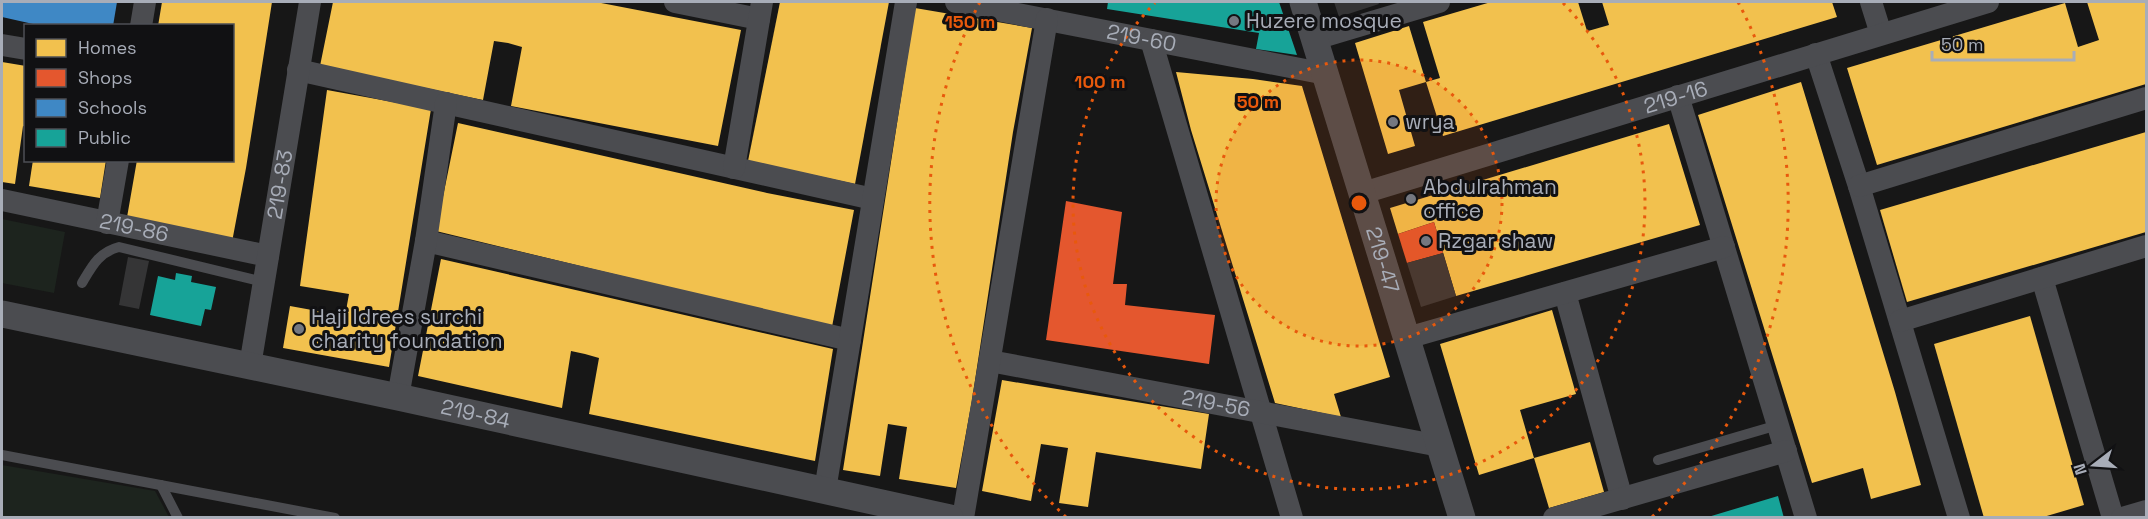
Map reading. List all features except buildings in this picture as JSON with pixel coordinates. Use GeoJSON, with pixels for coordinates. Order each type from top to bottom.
{"type":"FeatureCollection","features":[{"type":"Feature","properties":{"kind":"street"},"geometry":{"type":"LineString","coordinates":[[141,24],[145,2]]}},
{"type":"Feature","properties":{"kind":"street","name":"219-83"},"geometry":{"type":"LineString","coordinates":[[250,366],[310,2]]}},
{"type":"Feature","properties":{"kind":"street"},"geometry":{"type":"LineString","coordinates":[[675,2],[760,10],[734,168]]}},
{"type":"Feature","properties":{"kind":"street"},"geometry":{"type":"LineString","coordinates":[[825,490],[906,2]]}},
{"type":"Feature","properties":{"kind":"street","name":"219-60"},"geometry":{"type":"LineString","coordinates":[[956,2],[1326,74]]}},
{"type":"Feature","properties":{"kind":"street","name":"219-47"},"geometry":{"type":"LineString","coordinates":[[1304,2],[1462,518]]}},
{"type":"Feature","properties":{"kind":"street"},"geometry":{"type":"LineString","coordinates":[[1315,39],[1439,2]]}},
{"type":"Feature","properties":{"kind":"street"},"geometry":{"type":"LineString","coordinates":[[1871,2],[1881,34]]}},
{"type":"Feature","properties":{"kind":"street","name":"219-16"},"geometry":{"type":"LineString","coordinates":[[1363,193],[1988,2]]}},
{"type":"Feature","properties":{"kind":"street"},"geometry":{"type":"LineString","coordinates":[[963,518],[1047,19]]}},
{"type":"Feature","properties":{"kind":"street"},"geometry":{"type":"LineString","coordinates":[[1151,40],[1292,518]]}},
{"type":"Feature","properties":{"kind":"street"},"geometry":{"type":"LineString","coordinates":[[2,45],[24,50]]}},
{"type":"Feature","properties":{"kind":"street"},"geometry":{"type":"LineString","coordinates":[[1816,54],[1859,186],[1959,518]]}},
{"type":"Feature","properties":{"kind":"street"},"geometry":{"type":"LineString","coordinates":[[298,70],[873,199]]}},
{"type":"Feature","properties":{"kind":"street"},"geometry":{"type":"LineString","coordinates":[[1678,96],[1806,518]]}},
{"type":"Feature","properties":{"kind":"street"},"geometry":{"type":"LineString","coordinates":[[1859,186],[2146,98]]}},
{"type":"Feature","properties":{"kind":"street"},"geometry":{"type":"LineString","coordinates":[[398,397],[426,242],[446,103]]}},
{"type":"Feature","properties":{"kind":"street"},"geometry":{"type":"LineString","coordinates":[[107,223],[118,162]]}},
{"type":"Feature","properties":{"kind":"street","name":"219-86"},"geometry":{"type":"LineString","coordinates":[[2,200],[268,256]]}},
{"type":"Feature","properties":{"kind":"street"},"geometry":{"type":"LineString","coordinates":[[426,242],[850,340]]}},
{"type":"Feature","properties":{"kind":"street"},"geometry":{"type":"LineString","coordinates":[[1900,321],[2146,246]]}},
{"type":"Feature","properties":{"kind":"street"},"geometry":{"type":"LineString","coordinates":[[1407,338],[1724,247]]}},
{"type":"Feature","properties":{"kind":"street"},"geometry":{"type":"LineString","coordinates":[[2042,278],[2113,518]]}},
{"type":"Feature","properties":{"kind":"street"},"geometry":{"type":"LineString","coordinates":[[1564,293],[1622,499]]}},
{"type":"Feature","properties":{"kind":"street","name":"219-84"},"geometry":{"type":"LineString","coordinates":[[2,314],[825,490],[916,514],[950,518]]}},
{"type":"Feature","properties":{"kind":"street","name":"219-56"},"geometry":{"type":"LineString","coordinates":[[990,361],[1440,446]]}},
{"type":"Feature","properties":{"kind":"street"},"geometry":{"type":"LineString","coordinates":[[1554,518],[1786,451]]}},
{"type":"Feature","properties":{"kind":"street"},"geometry":{"type":"LineString","coordinates":[[2122,518],[2146,511]]}},
{"type":"Feature","properties":{"kind":"lane"},"geometry":{"type":"LineString","coordinates":[[82,283],[96,260],[107,250],[119,246],[264,282]]}},
{"type":"Feature","properties":{"kind":"lane"},"geometry":{"type":"LineString","coordinates":[[1658,460],[1778,425]]}},
{"type":"Feature","properties":{"kind":"lane"},"geometry":{"type":"LineString","coordinates":[[2,455],[335,518]]}},
{"type":"Feature","properties":{"kind":"lane"},"geometry":{"type":"LineString","coordinates":[[161,485],[178,518]]}},
{"type":"Feature","properties":{"kind":"shaded area"},"geometry":{"type":"Polygon","coordinates":[[[2,219],[65,232],[54,293],[2,283],[2,219]]]}},
{"type":"Feature","properties":{"kind":"shaded area"},"geometry":{"type":"Polygon","coordinates":[[[2,465],[155,491],[169,517],[2,517],[2,465]]]}},
{"type":"Feature","properties":{"kind":"place","name":"Huzere mosque"},"geometry":{"type":"Point","coordinates":[1234,21]}},
{"type":"Feature","properties":{"kind":"place","name":"wrya"},"geometry":{"type":"Point","coordinates":[1393,122]}},
{"type":"Feature","properties":{"kind":"place","name":"Abdulrahman office"},"geometry":{"type":"Point","coordinates":[1411,199]}},
{"type":"Feature","properties":{"kind":"place","name":"Rzgar shaw"},"geometry":{"type":"Point","coordinates":[1426,241]}},
{"type":"Feature","properties":{"kind":"place","name":"Haji Idrees surchi charity foundation"},"geometry":{"type":"Point","coordinates":[299,329]}}]}
